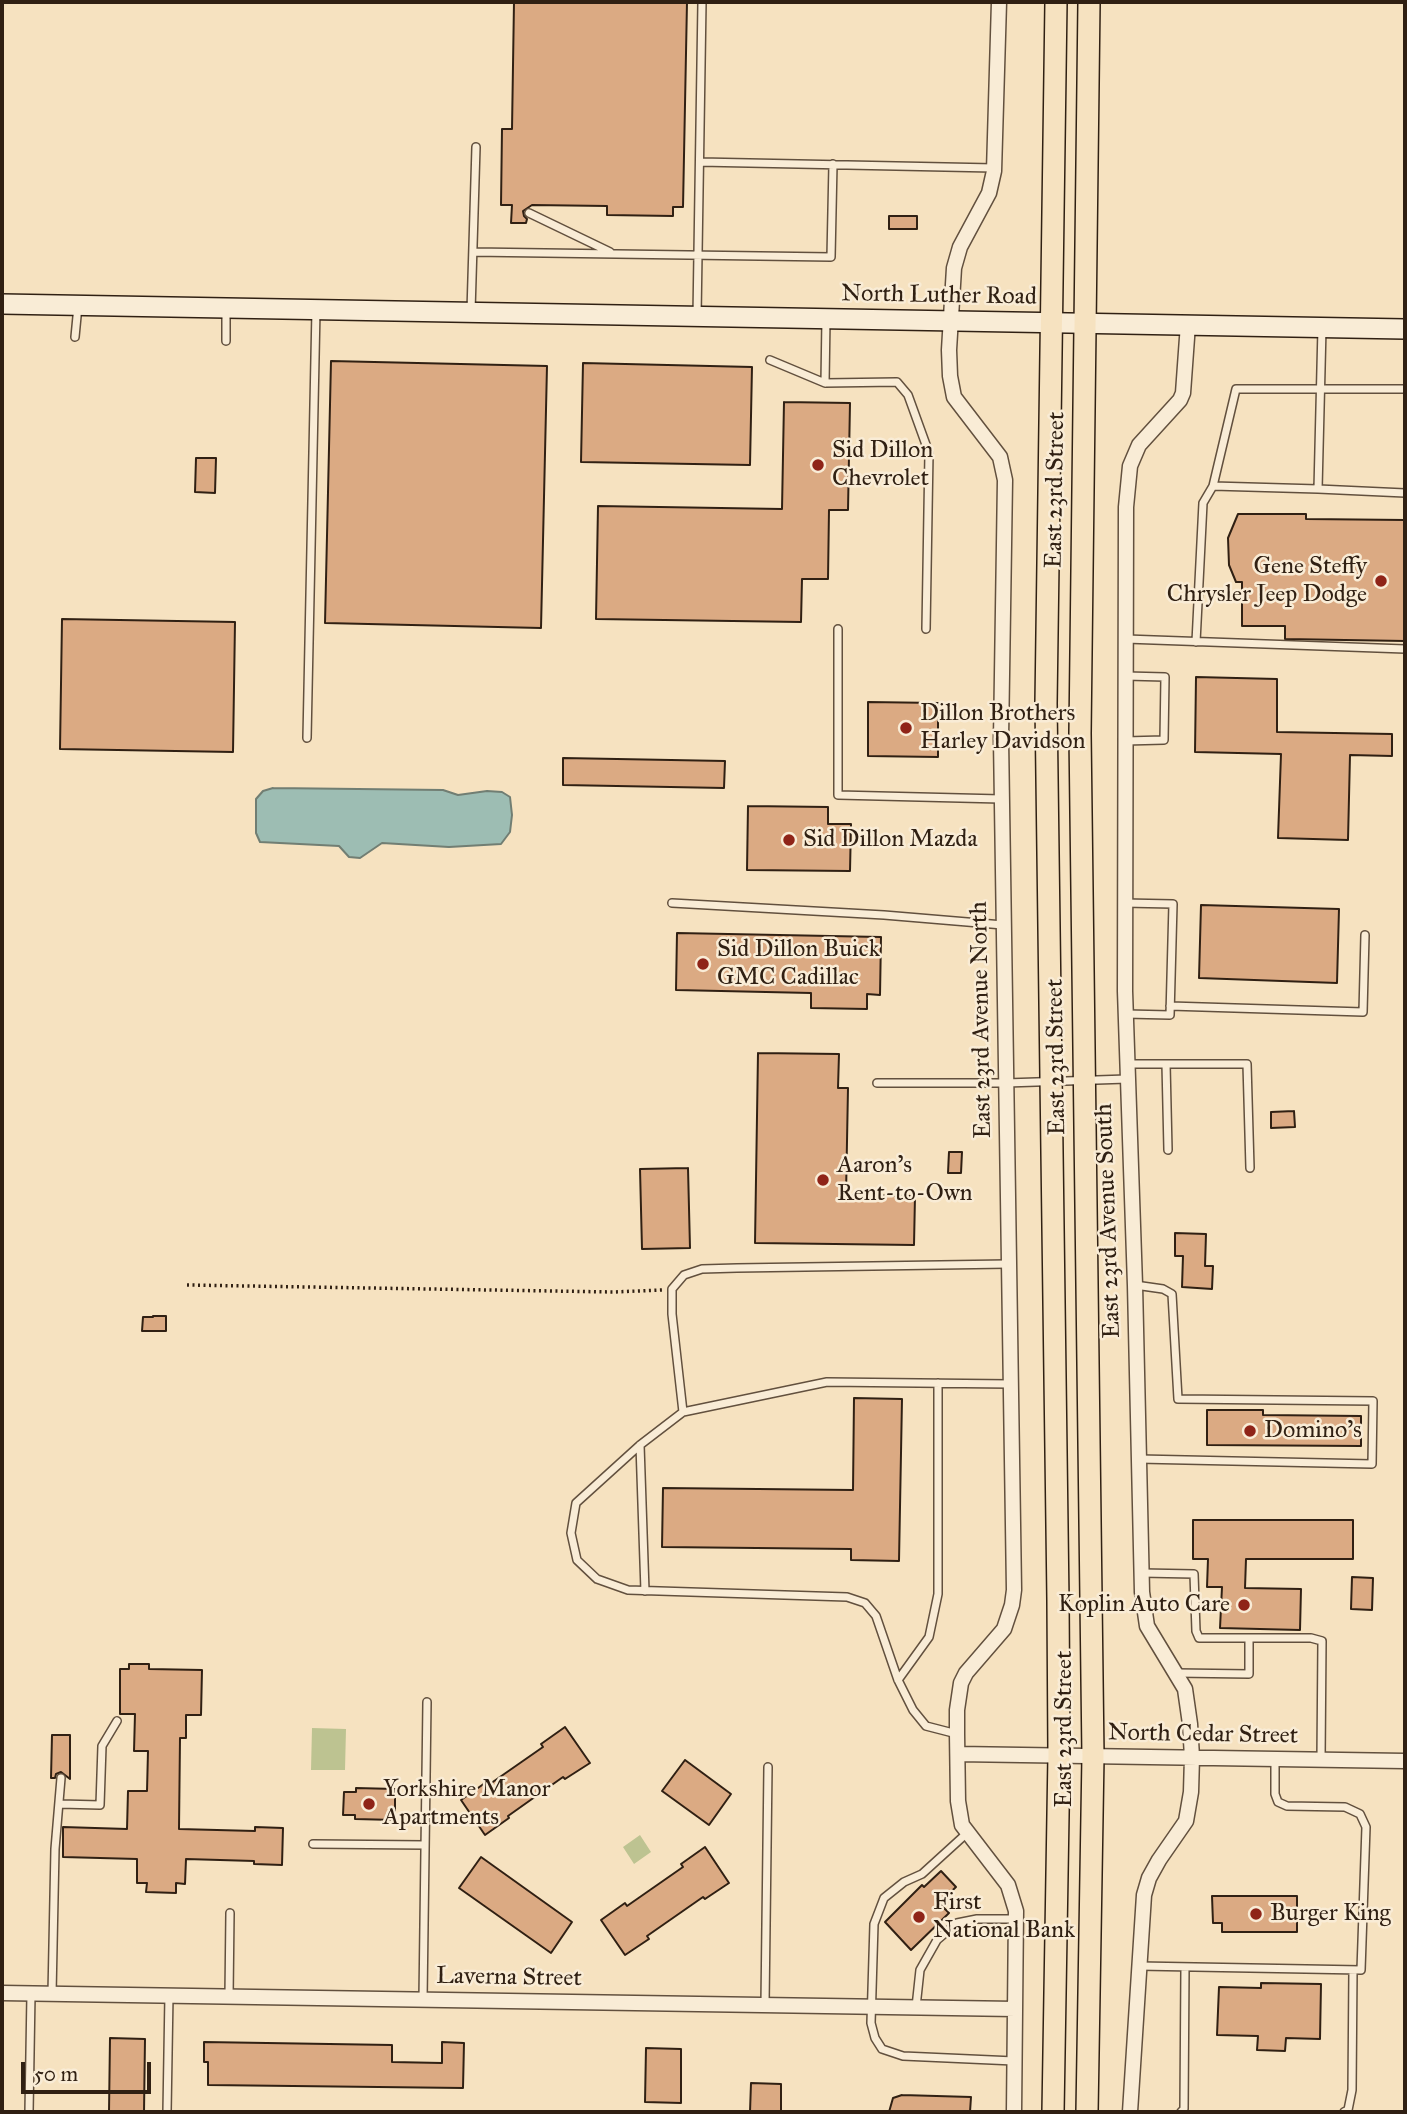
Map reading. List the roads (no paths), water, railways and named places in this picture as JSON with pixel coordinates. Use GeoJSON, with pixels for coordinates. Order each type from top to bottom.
{"type":"FeatureCollection","features":[{"type":"Feature","properties":{"kind":"main road","name":"East 23rd Street"},"geometry":{"type":"LineString","coordinates":[[1053,2112],[1059,1755],[1046,690],[1056,2]]}},
{"type":"Feature","properties":{"kind":"main road","name":"East 23rd Street"},"geometry":{"type":"LineString","coordinates":[[1087,2112],[1093,1756],[1080,733],[1089,2]]}},
{"type":"Feature","properties":{"kind":"street","name":"East 23rd Avenue North"},"geometry":{"type":"LineString","coordinates":[[999,2],[994,168],[991,187],[956,259],[950,321],[950,376],[954,397],[1000,457],[1005,480],[1001,799],[1014,1590],[1004,1629],[966,1673],[961,1684],[957,1734],[958,1809],[962,1825],[966,1834],[1008,1885],[1015,1903],[1014,2112]]}},
{"type":"Feature","properties":{"kind":"street"},"geometry":{"type":"LineString","coordinates":[[2,304],[78,305]]}},
{"type":"Feature","properties":{"kind":"street","name":"North Luther Road"},"geometry":{"type":"LineString","coordinates":[[78,305],[1405,329]]}},
{"type":"Feature","properties":{"kind":"street","name":"East 23rd Avenue South"},"geometry":{"type":"LineString","coordinates":[[1130,2112],[1144,1895],[1149,1878],[1159,1860],[1186,1821],[1191,1792],[1192,1757],[1185,1689],[1147,1626],[1142,1573],[1126,1014],[1126,507],[1130,466],[1139,445],[1180,400],[1183,393],[1188,324]]}},
{"type":"Feature","properties":{"kind":"street","name":"North Cedar Street"},"geometry":{"type":"LineString","coordinates":[[958,1754],[1405,1761]]}},
{"type":"Feature","properties":{"kind":"street","name":"Laverna Street"},"geometry":{"type":"LineString","coordinates":[[2,1993],[1015,2009]]}},
{"type":"Feature","properties":{"kind":"lane"},"geometry":{"type":"LineString","coordinates":[[698,317],[702,2]]}},
{"type":"Feature","properties":{"kind":"lane"},"geometry":{"type":"LineString","coordinates":[[471,312],[476,147]]}},
{"type":"Feature","properties":{"kind":"lane"},"geometry":{"type":"LineString","coordinates":[[700,162],[994,168]]}},
{"type":"Feature","properties":{"kind":"lane"},"geometry":{"type":"LineString","coordinates":[[473,252],[831,257],[833,164]]}},
{"type":"Feature","properties":{"kind":"lane"},"geometry":{"type":"LineString","coordinates":[[529,213],[613,254]]}},
{"type":"Feature","properties":{"kind":"lane"},"geometry":{"type":"LineString","coordinates":[[75,337],[78,305]]}},
{"type":"Feature","properties":{"kind":"lane"},"geometry":{"type":"LineString","coordinates":[[226,308],[226,341]]}},
{"type":"Feature","properties":{"kind":"lane"},"geometry":{"type":"LineString","coordinates":[[307,738],[316,309]]}},
{"type":"Feature","properties":{"kind":"lane"},"geometry":{"type":"LineString","coordinates":[[825,383],[826,318]]}},
{"type":"Feature","properties":{"kind":"lane"},"geometry":{"type":"LineString","coordinates":[[1318,489],[1322,327]]}},
{"type":"Feature","properties":{"kind":"lane"},"geometry":{"type":"LineString","coordinates":[[770,360],[825,383],[897,382],[908,395],[929,453],[926,629]]}},
{"type":"Feature","properties":{"kind":"lane"},"geometry":{"type":"LineString","coordinates":[[1196,642],[1203,503],[1213,486],[1236,389],[1405,389]]}},
{"type":"Feature","properties":{"kind":"lane"},"geometry":{"type":"LineString","coordinates":[[1213,486],[1405,493]]}},
{"type":"Feature","properties":{"kind":"lane"},"geometry":{"type":"LineString","coordinates":[[838,629],[838,795],[1001,799]]}},
{"type":"Feature","properties":{"kind":"lane"},"geometry":{"type":"LineString","coordinates":[[1125,639],[1405,649]]}},
{"type":"Feature","properties":{"kind":"lane"},"geometry":{"type":"LineString","coordinates":[[1124,676],[1165,677],[1164,740],[1124,741]]}},
{"type":"Feature","properties":{"kind":"lane"},"geometry":{"type":"LineString","coordinates":[[672,903],[830,911],[1003,925]]}},
{"type":"Feature","properties":{"kind":"lane"},"geometry":{"type":"LineString","coordinates":[[1125,903],[1173,904],[1170,1015],[1126,1014]]}},
{"type":"Feature","properties":{"kind":"lane"},"geometry":{"type":"LineString","coordinates":[[1170,1006],[1363,1012],[1365,935]]}},
{"type":"Feature","properties":{"kind":"lane"},"geometry":{"type":"LineString","coordinates":[[877,1083],[1083,1080],[1166,1064],[1247,1064],[1250,1168]]}},
{"type":"Feature","properties":{"kind":"lane"},"geometry":{"type":"LineString","coordinates":[[1166,1064],[1168,1150]]}},
{"type":"Feature","properties":{"kind":"lane"},"geometry":{"type":"LineString","coordinates":[[683,1412],[672,1314],[672,1290],[684,1275],[702,1269],[1009,1264]]}},
{"type":"Feature","properties":{"kind":"lane"},"geometry":{"type":"LineString","coordinates":[[1135,1285],[1163,1289],[1172,1294],[1178,1399],[1373,1401],[1372,1464],[1138,1459]]}},
{"type":"Feature","properties":{"kind":"lane"},"geometry":{"type":"LineString","coordinates":[[957,1734],[926,1726],[913,1710],[898,1679],[876,1616],[865,1603],[847,1597],[628,1590],[597,1579],[577,1560],[571,1533],[576,1503],[640,1445],[683,1412],[827,1382],[1010,1384]]}},
{"type":"Feature","properties":{"kind":"lane"},"geometry":{"type":"LineString","coordinates":[[898,1679],[929,1637],[938,1594],[939,1383]]}},
{"type":"Feature","properties":{"kind":"lane"},"geometry":{"type":"LineString","coordinates":[[640,1445],[645,1591]]}},
{"type":"Feature","properties":{"kind":"lane"},"geometry":{"type":"LineString","coordinates":[[1142,1573],[1194,1574],[1195,1632],[1199,1639],[1311,1638],[1322,1641],[1321,1759]]}},
{"type":"Feature","properties":{"kind":"lane"},"geometry":{"type":"LineString","coordinates":[[1177,1673],[1250,1674],[1250,1639]]}},
{"type":"Feature","properties":{"kind":"lane"},"geometry":{"type":"LineString","coordinates":[[423,1999],[427,1702]]}},
{"type":"Feature","properties":{"kind":"lane"},"geometry":{"type":"LineString","coordinates":[[60,1804],[100,1805],[102,1746],[117,1721]]}},
{"type":"Feature","properties":{"kind":"lane"},"geometry":{"type":"LineString","coordinates":[[1138,1966],[1361,1970],[1366,1827],[1360,1814],[1345,1807],[1287,1806],[1278,1802],[1275,1794],[1275,1758]]}},
{"type":"Feature","properties":{"kind":"lane"},"geometry":{"type":"LineString","coordinates":[[765,2004],[768,1767]]}},
{"type":"Feature","properties":{"kind":"lane"},"geometry":{"type":"LineString","coordinates":[[52,1994],[55,1849],[61,1778]]}},
{"type":"Feature","properties":{"kind":"lane"},"geometry":{"type":"LineString","coordinates":[[966,1834],[922,1874],[904,1882],[884,1898],[874,1924],[871,2023],[875,2038],[882,2049],[903,2056],[1014,2061]]}},
{"type":"Feature","properties":{"kind":"lane"},"geometry":{"type":"LineString","coordinates":[[313,1844],[425,1845]]}},
{"type":"Feature","properties":{"kind":"lane"},"geometry":{"type":"LineString","coordinates":[[229,1996],[230,1913]]}},
{"type":"Feature","properties":{"kind":"lane"},"geometry":{"type":"LineString","coordinates":[[916,2007],[920,1970],[937,1940],[957,1923],[977,1919],[1016,1919]]}},
{"type":"Feature","properties":{"kind":"lane"},"geometry":{"type":"LineString","coordinates":[[1181,2112],[1184,2109],[1185,1967]]}},
{"type":"Feature","properties":{"kind":"lane"},"geometry":{"type":"LineString","coordinates":[[1344,2112],[1348,2110],[1352,2091],[1353,1970]]}},
{"type":"Feature","properties":{"kind":"lane"},"geometry":{"type":"LineString","coordinates":[[29,2112],[31,1993]]}},
{"type":"Feature","properties":{"kind":"lane"},"geometry":{"type":"LineString","coordinates":[[166,2112],[169,1995]]}},
{"type":"Feature","properties":{"kind":"water"},"geometry":{"type":"Polygon","coordinates":[[[273,788],[443,790],[458,795],[502,792],[510,797],[510,832],[501,844],[449,847],[382,843],[360,858],[349,857],[339,846],[260,842],[256,833],[256,799],[263,791],[273,788]]]}},
{"type":"Feature","properties":{"kind":"place","name":"Sid Dillon Chevrolet"},"geometry":{"type":"Point","coordinates":[818,465]}},
{"type":"Feature","properties":{"kind":"place","name":"Gene Steffy Chrysler Jeep Dodge"},"geometry":{"type":"Point","coordinates":[1381,581]}},
{"type":"Feature","properties":{"kind":"place","name":"Dillon Brothers Harley Davidson"},"geometry":{"type":"Point","coordinates":[906,728]}},
{"type":"Feature","properties":{"kind":"place","name":"Sid Dillon Mazda"},"geometry":{"type":"Point","coordinates":[789,840]}},
{"type":"Feature","properties":{"kind":"place","name":"Sid Dillon Buick GMC Cadillac"},"geometry":{"type":"Point","coordinates":[703,964]}},
{"type":"Feature","properties":{"kind":"place","name":"Aaron's Rent-to-Own"},"geometry":{"type":"Point","coordinates":[823,1180]}},
{"type":"Feature","properties":{"kind":"place","name":"Domino's"},"geometry":{"type":"Point","coordinates":[1250,1431]}},
{"type":"Feature","properties":{"kind":"place","name":"Koplin Auto Care"},"geometry":{"type":"Point","coordinates":[1244,1605]}},
{"type":"Feature","properties":{"kind":"place","name":"Yorkshire Manor Apartments"},"geometry":{"type":"Point","coordinates":[369,1804]}},
{"type":"Feature","properties":{"kind":"place","name":"Burger King"},"geometry":{"type":"Point","coordinates":[1256,1914]}},
{"type":"Feature","properties":{"kind":"place","name":"First National Bank"},"geometry":{"type":"Point","coordinates":[919,1917]}}]}
